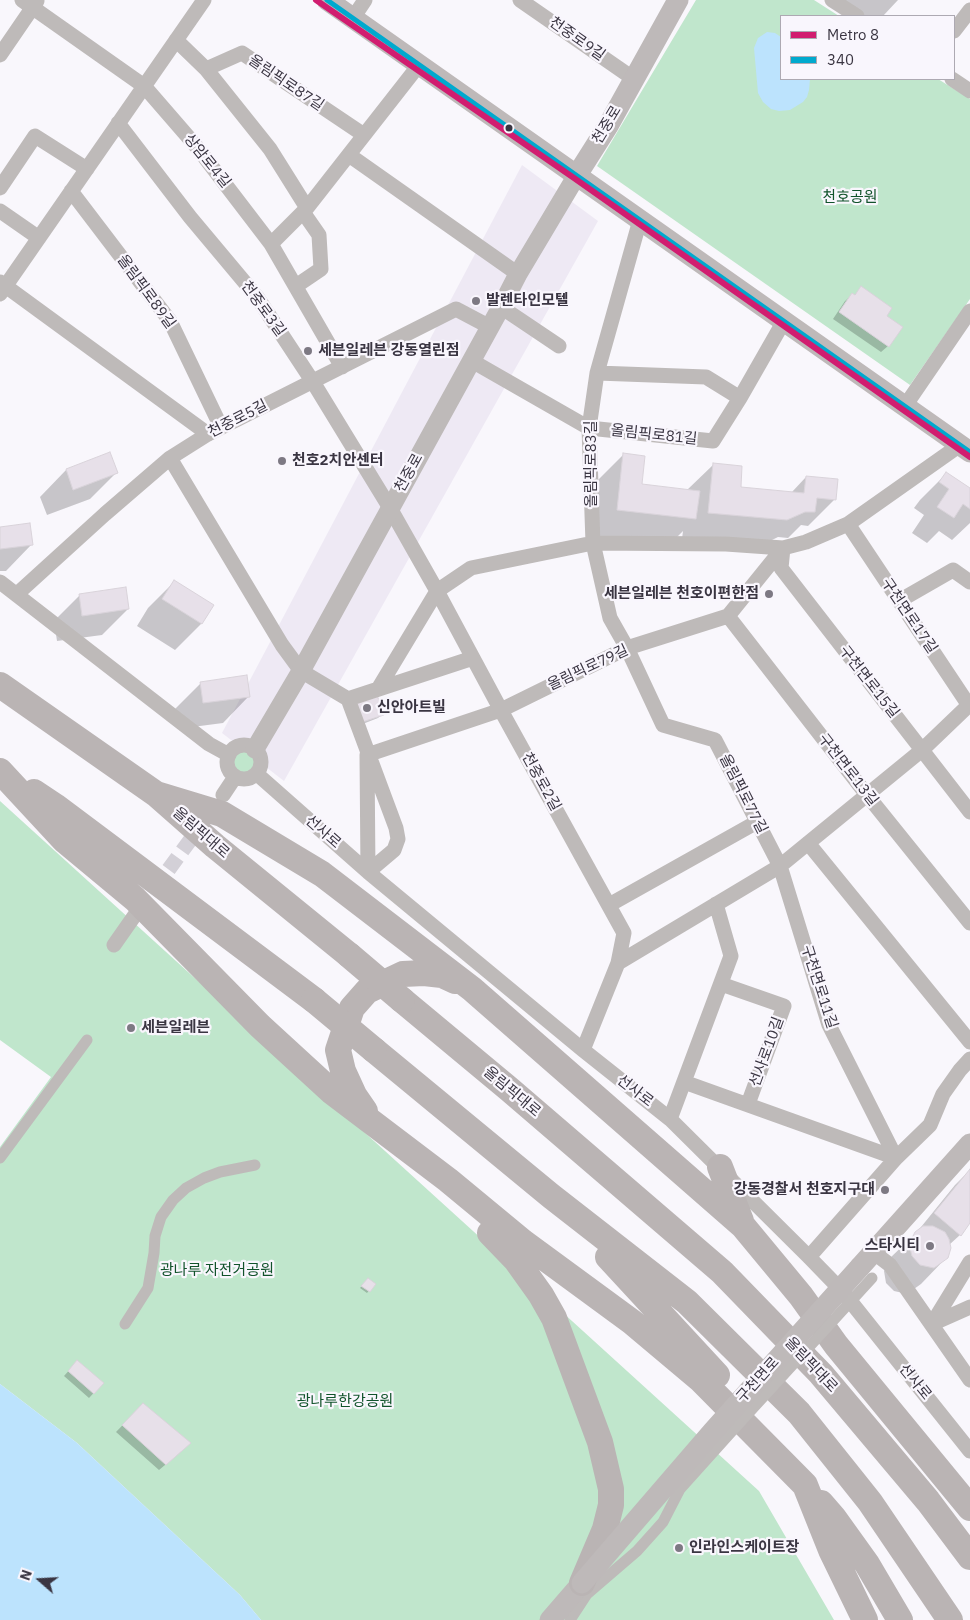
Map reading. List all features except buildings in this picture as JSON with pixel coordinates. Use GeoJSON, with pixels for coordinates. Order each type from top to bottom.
{"type":"FeatureCollection","features":[{"type":"Feature","properties":{"kind":"highway","name":"올림픽대로"},"geometry":{"type":"LineString","coordinates":[[0,685],[156,794],[215,846],[509,1089],[722,1272],[821,1374],[928,1502],[970,1557]]}},
{"type":"Feature","properties":{"kind":"highway"},"geometry":{"type":"LineString","coordinates":[[0,770],[55,806],[314,1000],[551,1196],[687,1302],[799,1413],[870,1502],[950,1620]]}},
{"type":"Feature","properties":{"kind":"highway"},"geometry":{"type":"LineString","coordinates":[[0,770],[64,840],[135,899],[260,1026],[332,1092],[448,1180],[523,1242],[632,1322],[701,1380],[800,1479],[834,1518],[867,1564],[900,1620]]}},
{"type":"Feature","properties":{"kind":"highway"},"geometry":{"type":"LineString","coordinates":[[156,794],[222,814],[322,874],[472,989],[743,1226],[801,1296],[836,1345],[970,1508]]}},
{"type":"Feature","properties":{"kind":"highway"},"geometry":{"type":"LineString","coordinates":[[372,1122],[354,1095],[343,1071],[338,1050],[352,1008],[367,991],[403,974],[424,973],[442,975],[472,989]]}},
{"type":"Feature","properties":{"kind":"highway"},"geometry":{"type":"LineString","coordinates":[[720,1167],[743,1226]]}},
{"type":"Feature","properties":{"kind":"highway"},"geometry":{"type":"LineString","coordinates":[[448,1180],[491,1234],[516,1260],[541,1295],[554,1318],[602,1452],[611,1489],[611,1505],[605,1529],[582,1584]]}},
{"type":"Feature","properties":{"kind":"highway"},"geometry":{"type":"LineString","coordinates":[[551,1196],[671,1324],[777,1443],[800,1479],[831,1550],[865,1620]]}},
{"type":"Feature","properties":{"kind":"highway"},"geometry":{"type":"LineString","coordinates":[[801,1296],[840,1331],[970,1494]]}},
{"type":"Feature","properties":{"kind":"main road"},"geometry":{"type":"LineString","coordinates":[[327,0],[965,448]]}},
{"type":"Feature","properties":{"kind":"main road","name":"천중로"},"geometry":{"type":"LineString","coordinates":[[577,175],[608,126],[673,2]]}},
{"type":"Feature","properties":{"kind":"main road","name":"구천면로"},"geometry":{"type":"LineString","coordinates":[[550,1620],[713,1431],[868,1266],[970,1144]]}},
{"type":"Feature","properties":{"kind":"street"},"geometry":{"type":"LineString","coordinates":[[204,0],[39,238],[2,288],[215,431]]}},
{"type":"Feature","properties":{"kind":"street"},"geometry":{"type":"LineString","coordinates":[[352,18],[365,0]]}},
{"type":"Feature","properties":{"kind":"street","name":"천중로9길"},"geometry":{"type":"LineString","coordinates":[[520,0],[634,79]]}},
{"type":"Feature","properties":{"kind":"street"},"geometry":{"type":"LineString","coordinates":[[832,0],[855,15]]}},
{"type":"Feature","properties":{"kind":"street"},"geometry":{"type":"LineString","coordinates":[[0,55],[31,3]]}},
{"type":"Feature","properties":{"kind":"street","name":"상암로4길"},"geometry":{"type":"LineString","coordinates":[[31,3],[144,86],[196,146],[271,244],[342,368]]}},
{"type":"Feature","properties":{"kind":"street"},"geometry":{"type":"LineString","coordinates":[[955,30],[970,10]]}},
{"type":"Feature","properties":{"kind":"street"},"geometry":{"type":"LineString","coordinates":[[176,40],[206,69],[270,149],[319,235],[321,269],[296,286]]}},
{"type":"Feature","properties":{"kind":"street","name":"올림픽로87길"},"geometry":{"type":"LineString","coordinates":[[206,69],[242,52],[364,135]]}},
{"type":"Feature","properties":{"kind":"street"},"geometry":{"type":"LineString","coordinates":[[271,244],[305,210],[419,65]]}},
{"type":"Feature","properties":{"kind":"street"},"geometry":{"type":"LineString","coordinates":[[954,80],[970,91]]}},
{"type":"Feature","properties":{"kind":"street","name":"천중로3길"},"geometry":{"type":"LineString","coordinates":[[118,123],[190,218],[257,297],[313,382],[390,508]]}},
{"type":"Feature","properties":{"kind":"street"},"geometry":{"type":"LineString","coordinates":[[0,188],[35,136],[86,169]]}},
{"type":"Feature","properties":{"kind":"street"},"geometry":{"type":"LineString","coordinates":[[349,155],[518,274]]}},
{"type":"Feature","properties":{"kind":"street","name":"천중로"},"geometry":{"type":"LineString","coordinates":[[255,749],[301,671],[518,274],[577,175]]}},
{"type":"Feature","properties":{"kind":"street","name":"올림픽로89길"},"geometry":{"type":"LineString","coordinates":[[71,192],[170,320],[215,431]]}},
{"type":"Feature","properties":{"kind":"street"},"geometry":{"type":"LineString","coordinates":[[0,211],[39,238]]}},
{"type":"Feature","properties":{"kind":"street","name":"올림픽로83길"},"geometry":{"type":"LineString","coordinates":[[627,648],[610,618],[593,544],[589,428],[597,373],[640,220]]}},
{"type":"Feature","properties":{"kind":"street"},"geometry":{"type":"LineString","coordinates":[[501,307],[559,346]]}},
{"type":"Feature","properties":{"kind":"street","name":"천중로5길"},"geometry":{"type":"LineString","coordinates":[[17,594],[170,458],[215,431],[342,368],[456,308],[490,327]]}},
{"type":"Feature","properties":{"kind":"street"},"geometry":{"type":"LineString","coordinates":[[905,406],[970,310]]}},
{"type":"Feature","properties":{"kind":"street","name":"올림픽로81길"},"geometry":{"type":"LineString","coordinates":[[472,361],[589,428],[713,441],[740,398],[784,320]]}},
{"type":"Feature","properties":{"kind":"street"},"geometry":{"type":"LineString","coordinates":[[597,373],[706,377],[740,398]]}},
{"type":"Feature","properties":{"kind":"street"},"geometry":{"type":"LineString","coordinates":[[378,689],[437,591],[471,568],[593,544],[726,544],[783,548],[806,542],[848,524],[965,448]]}},
{"type":"Feature","properties":{"kind":"street"},"geometry":{"type":"LineString","coordinates":[[170,458],[282,645],[301,671],[348,699],[396,828],[398,839],[394,850],[368,872]]}},
{"type":"Feature","properties":{"kind":"street","name":"천중로2길"},"geometry":{"type":"LineString","coordinates":[[390,508],[624,933],[618,963],[583,1050]]}},
{"type":"Feature","properties":{"kind":"street","name":"구천면로17길"},"geometry":{"type":"LineString","coordinates":[[848,524],[970,706]]}},
{"type":"Feature","properties":{"kind":"street"},"geometry":{"type":"LineString","coordinates":[[728,616],[783,548]]}},
{"type":"Feature","properties":{"kind":"street","name":"구천면로15길"},"geometry":{"type":"LineString","coordinates":[[783,548],[781,568],[970,812]]}},
{"type":"Feature","properties":{"kind":"street"},"geometry":{"type":"LineString","coordinates":[[899,601],[952,570],[970,582]]}},
{"type":"Feature","properties":{"kind":"street"},"geometry":{"type":"LineString","coordinates":[[0,582],[209,744],[229,755]]}},
{"type":"Feature","properties":{"kind":"street","name":"올림픽로79길"},"geometry":{"type":"LineString","coordinates":[[368,755],[501,710],[627,648],[728,616]]}},
{"type":"Feature","properties":{"kind":"street","name":"구천면로13길"},"geometry":{"type":"LineString","coordinates":[[728,616],[867,795],[970,923]]}},
{"type":"Feature","properties":{"kind":"street","name":"올림픽로77길"},"geometry":{"type":"LineString","coordinates":[[627,648],[663,725],[715,740],[780,866]]}},
{"type":"Feature","properties":{"kind":"street"},"geometry":{"type":"LineString","coordinates":[[348,699],[473,658]]}},
{"type":"Feature","properties":{"kind":"street"},"geometry":{"type":"LineString","coordinates":[[618,963],[780,866],[922,750],[970,706]]}},
{"type":"Feature","properties":{"kind":"street"},"geometry":{"type":"LineString","coordinates":[[242,745],[255,749],[262,760],[257,774],[250,779],[244,780],[235,777],[227,766],[232,750],[242,745]]}},
{"type":"Feature","properties":{"kind":"street"},"geometry":{"type":"LineString","coordinates":[[368,755],[368,872]]}},
{"type":"Feature","properties":{"kind":"street","name":"선사로"},"geometry":{"type":"LineString","coordinates":[[257,774],[368,872],[583,1050],[670,1119],[843,1292],[970,1451]]}},
{"type":"Feature","properties":{"kind":"street"},"geometry":{"type":"LineString","coordinates":[[224,795],[235,777]]}},
{"type":"Feature","properties":{"kind":"street"},"geometry":{"type":"LineString","coordinates":[[609,905],[757,822]]}},
{"type":"Feature","properties":{"kind":"street"},"geometry":{"type":"LineString","coordinates":[[808,843],[970,1042]]}},
{"type":"Feature","properties":{"kind":"street","name":"구천면로11길"},"geometry":{"type":"LineString","coordinates":[[780,866],[829,1025],[896,1158]]}},
{"type":"Feature","properties":{"kind":"street"},"geometry":{"type":"LineString","coordinates":[[670,1119],[731,956],[716,904]]}},
{"type":"Feature","properties":{"kind":"street"},"geometry":{"type":"LineString","coordinates":[[114,945],[135,915]]}},
{"type":"Feature","properties":{"kind":"street","name":"선사로10길"},"geometry":{"type":"LineString","coordinates":[[721,984],[784,1006],[748,1104]]}},
{"type":"Feature","properties":{"kind":"street"},"geometry":{"type":"LineString","coordinates":[[0,1158],[87,1040]]}},
{"type":"Feature","properties":{"kind":"street"},"geometry":{"type":"LineString","coordinates":[[810,1257],[896,1158],[930,1125],[943,1094],[970,1059]]}},
{"type":"Feature","properties":{"kind":"street"},"geometry":{"type":"LineString","coordinates":[[684,1082],[896,1158]]}},
{"type":"Feature","properties":{"kind":"street"},"geometry":{"type":"LineString","coordinates":[[125,1324],[148,1288],[155,1236],[161,1216],[173,1200],[186,1188],[204,1178],[220,1172],[255,1165]]}},
{"type":"Feature","properties":{"kind":"street"},"geometry":{"type":"LineString","coordinates":[[932,1324],[970,1262]]}},
{"type":"Feature","properties":{"kind":"street"},"geometry":{"type":"LineString","coordinates":[[570,1620],[587,1594],[637,1551],[663,1522],[680,1490],[868,1266],[890,1265],[970,1380]]}},
{"type":"Feature","properties":{"kind":"street"},"geometry":{"type":"LineString","coordinates":[[932,1324],[970,1307]]}},
{"type":"Feature","properties":{"kind":"shaded area"},"geometry":{"type":"Polygon","coordinates":[[[522,165],[598,221],[284,781],[222,733],[522,165]]]}},
{"type":"Feature","properties":{"kind":"green space","name":"천호공원"},"geometry":{"type":"Polygon","coordinates":[[[696,0],[814,0],[837,15],[780,15],[780,80],[940,80],[970,99],[970,299],[910,385],[597,166],[696,0]]]}},
{"type":"Feature","properties":{"kind":"green space"},"geometry":{"type":"Polygon","coordinates":[[[241,751],[249,751],[256,758],[256,766],[249,773],[241,773],[234,766],[234,758],[241,751]]]}},
{"type":"Feature","properties":{"kind":"green space","name":"광나루한강공원"},"geometry":{"type":"Polygon","coordinates":[[[0,801],[759,1491],[834,1620],[261,1620],[240,1595],[77,1443],[0,1384],[0,1147],[51,1077],[0,1040],[0,801]]]}},
{"type":"Feature","properties":{"kind":"water"},"geometry":{"type":"Polygon","coordinates":[[[767,32],[775,33],[780,36],[780,80],[810,80],[807,97],[803,102],[790,110],[779,111],[771,109],[763,102],[758,93],[754,48],[758,38],[767,32]]]}},
{"type":"Feature","properties":{"kind":"water"},"geometry":{"type":"Polygon","coordinates":[[[0,1384],[77,1443],[240,1595],[261,1620],[0,1620],[0,1384]]]}},
{"type":"Feature","properties":{"kind":"tunnel"},"geometry":{"type":"LineString","coordinates":[[155,888],[202,824]]}},
{"type":"Feature","properties":{"kind":"metro line","name":"8"},"geometry":{"type":"LineString","coordinates":[[316,0],[574,178],[970,457]]}},
{"type":"Feature","properties":{"kind":"transit line","name":"340"},"geometry":{"type":"LineString","coordinates":[[327,0],[970,452]]}},
{"type":"Feature","properties":{"kind":"place","name":"발렌타인모텔"},"geometry":{"type":"Point","coordinates":[476,301]}},
{"type":"Feature","properties":{"kind":"place","name":"세븐일레븐 강동열린점"},"geometry":{"type":"Point","coordinates":[308,351]}},
{"type":"Feature","properties":{"kind":"place","name":"천호2치안센터"},"geometry":{"type":"Point","coordinates":[282,461]}},
{"type":"Feature","properties":{"kind":"place","name":"세븐일레븐 천호이편한점"},"geometry":{"type":"Point","coordinates":[769,594]}},
{"type":"Feature","properties":{"kind":"place","name":"신안아트빌"},"geometry":{"type":"Point","coordinates":[367,708]}},
{"type":"Feature","properties":{"kind":"place","name":"세븐일레븐"},"geometry":{"type":"Point","coordinates":[131,1028]}},
{"type":"Feature","properties":{"kind":"place","name":"강동경찰서 천호지구대"},"geometry":{"type":"Point","coordinates":[885,1190]}},
{"type":"Feature","properties":{"kind":"place","name":"스타시티"},"geometry":{"type":"Point","coordinates":[930,1246]}},
{"type":"Feature","properties":{"kind":"place","name":"인라인스케이트장"},"geometry":{"type":"Point","coordinates":[679,1548]}},
{"type":"Feature","properties":{"kind":"park label","name":"광나루 자전거공원"},"geometry":{"type":"Point","coordinates":[217,1271]}}]}
